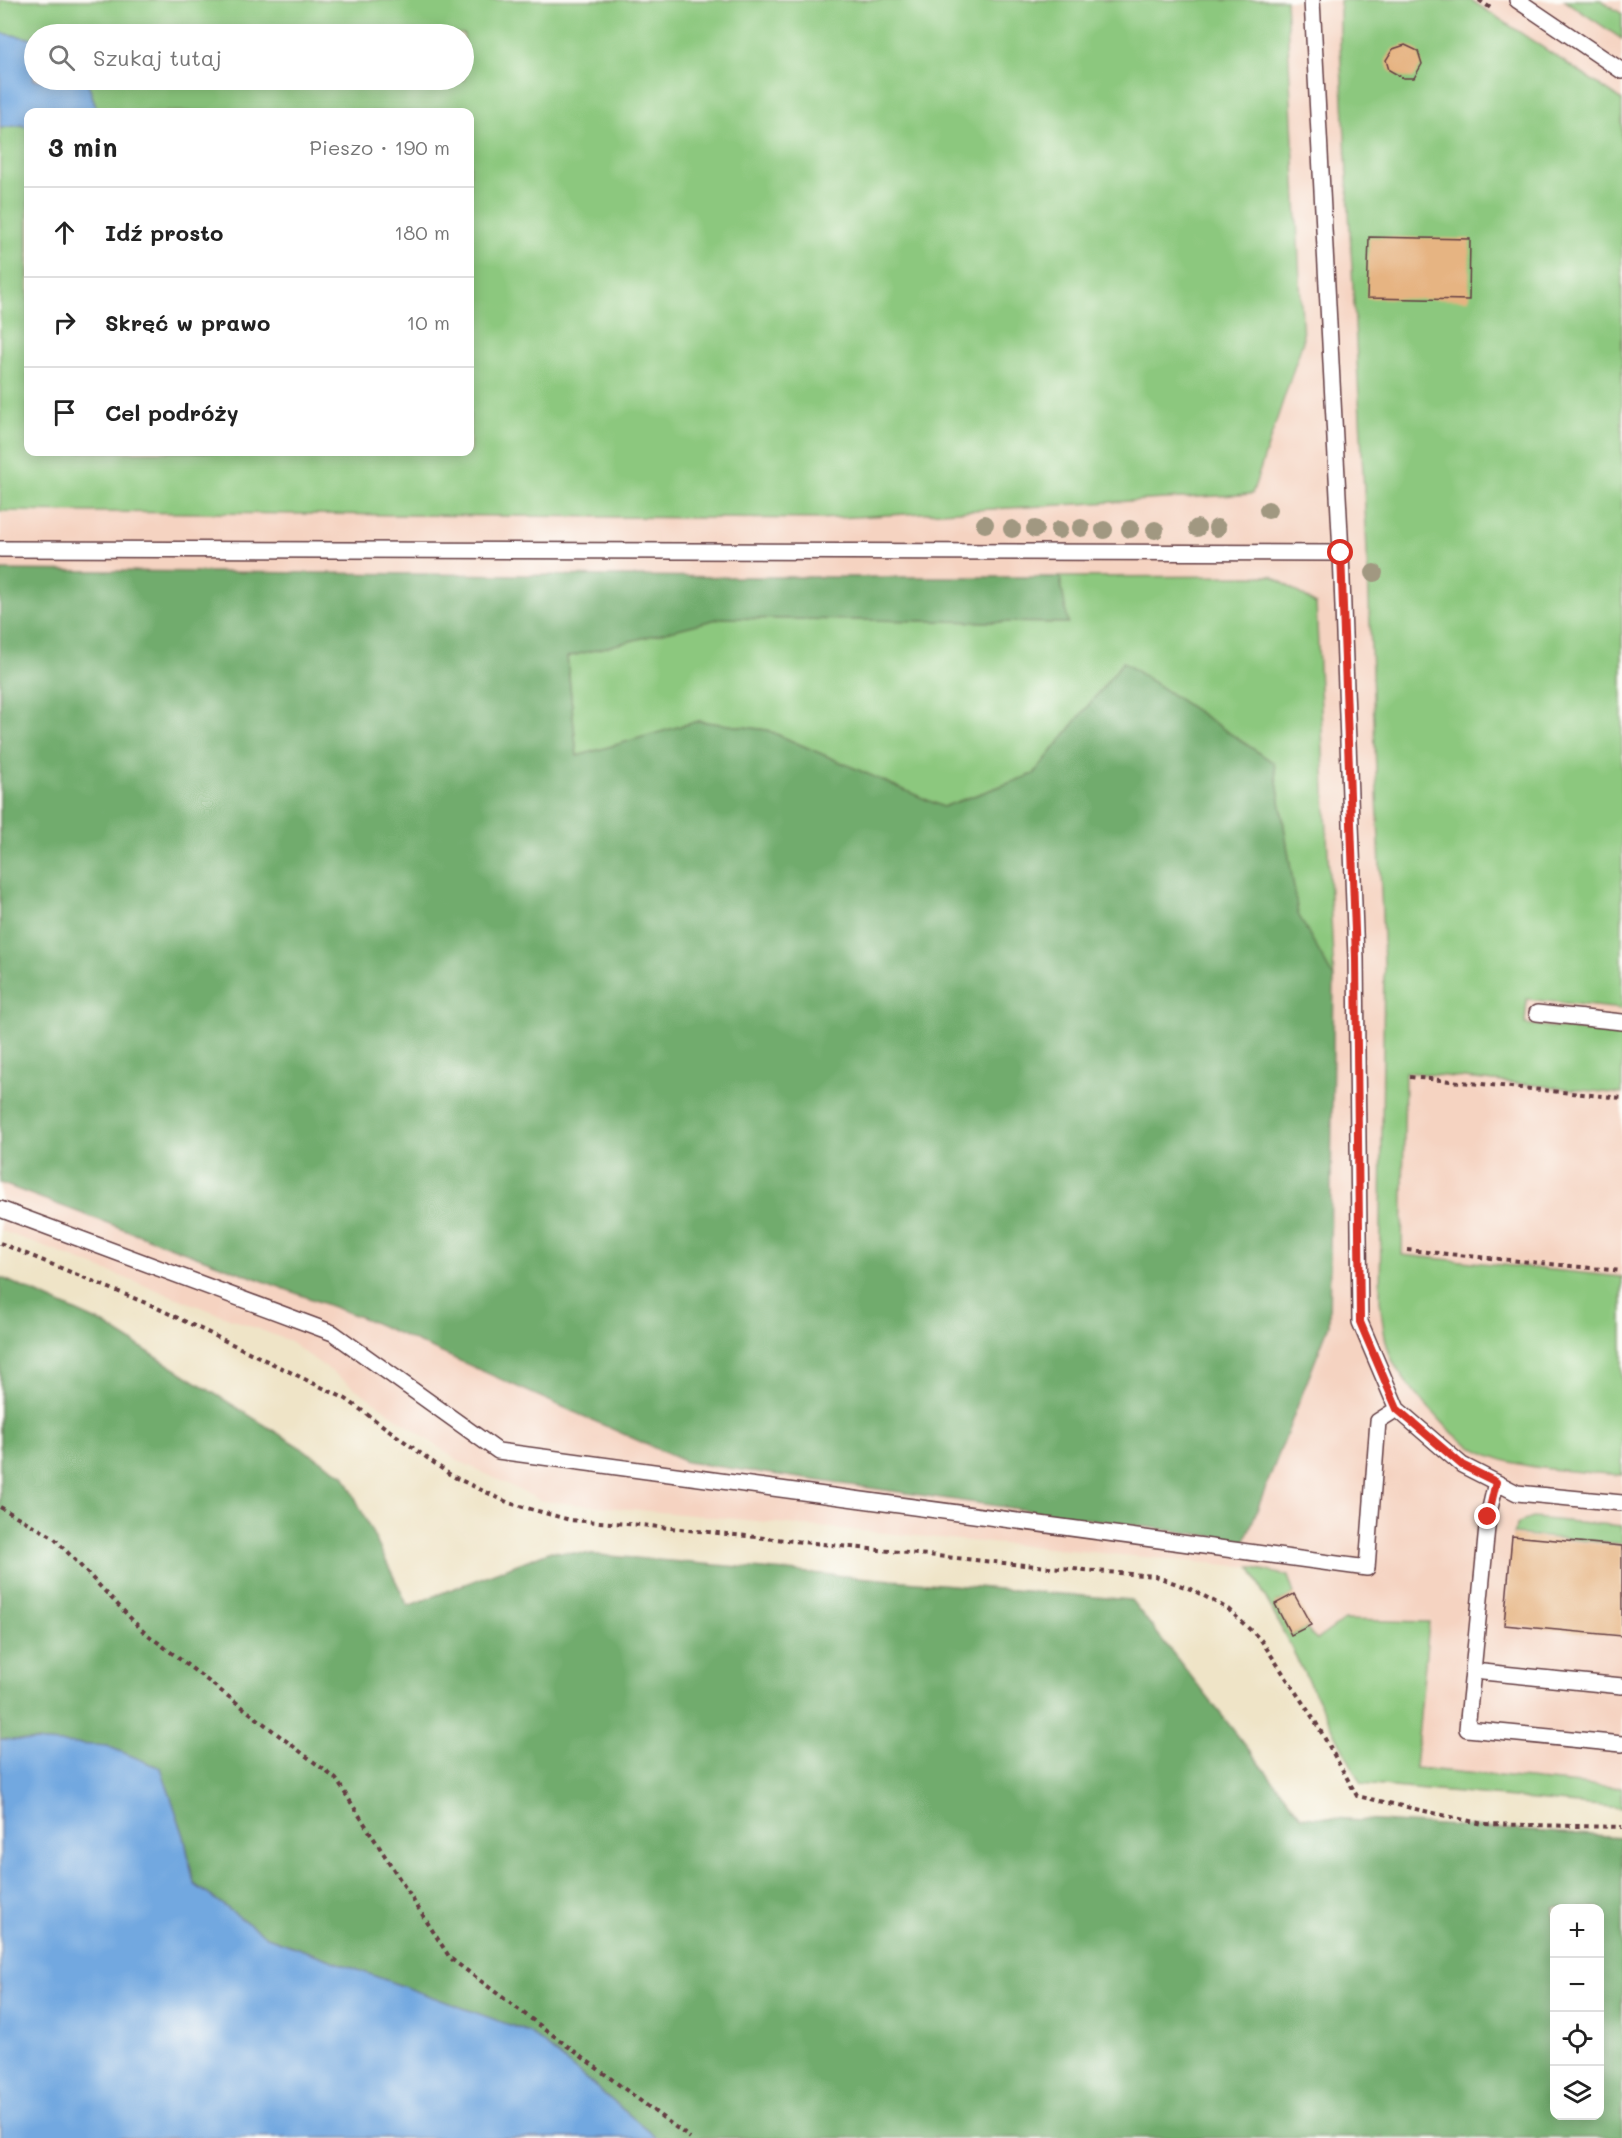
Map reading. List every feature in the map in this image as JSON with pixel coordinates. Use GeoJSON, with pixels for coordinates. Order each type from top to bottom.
{"type":"FeatureCollection","features":[{"type":"Feature","properties":{"kind":"lane"},"geometry":{"type":"LineString","coordinates":[[1312,0],[1341,553],[1356,958],[1360,1322],[1397,1409],[1462,1465],[1517,1493],[1622,1503]]}},
{"type":"Feature","properties":{"kind":"lane"},"geometry":{"type":"LineString","coordinates":[[1517,0],[1622,71]]}},
{"type":"Feature","properties":{"kind":"lane"},"geometry":{"type":"LineString","coordinates":[[0,549],[1341,553]]}},
{"type":"Feature","properties":{"kind":"lane"},"geometry":{"type":"LineString","coordinates":[[1537,1013],[1622,1022]]}},
{"type":"Feature","properties":{"kind":"lane"},"geometry":{"type":"LineString","coordinates":[[0,1209],[333,1333],[498,1451],[1367,1568],[1378,1421],[1397,1409]]}},
{"type":"Feature","properties":{"kind":"lane"},"geometry":{"type":"LineString","coordinates":[[1496,1482],[1488,1517],[1467,1729],[1622,1744]]}},
{"type":"Feature","properties":{"kind":"lane"},"geometry":{"type":"LineString","coordinates":[[1473,1671],[1622,1686]]}},
{"type":"Feature","properties":{"kind":"path"},"geometry":{"type":"LineString","coordinates":[[1410,1077],[1622,1098]]}},
{"type":"Feature","properties":{"kind":"path"},"geometry":{"type":"LineString","coordinates":[[0,1243],[153,1306],[346,1399],[452,1476],[509,1503],[529,1509],[570,1520],[1155,1576],[1193,1590],[1228,1609],[1261,1640],[1315,1721],[1357,1796],[1483,1824],[1622,1827]]}},
{"type":"Feature","properties":{"kind":"path"},"geometry":{"type":"LineString","coordinates":[[1407,1250],[1622,1271]]}},
{"type":"Feature","properties":{"kind":"path"},"geometry":{"type":"LineString","coordinates":[[0,1507],[52,1537],[143,1631],[336,1779],[450,1959],[690,2138]]}},
{"type":"Feature","properties":{"kind":"shaded area"},"geometry":{"type":"Polygon","coordinates":[[[1275,0],[1622,0],[1622,1808],[1361,1784],[1250,1567],[542,1501],[455,1459],[287,1340],[0,1230],[0,513],[333,513],[819,519],[1252,494],[1275,0]]]}},
{"type":"Feature","properties":{"kind":"green space"},"geometry":{"type":"Polygon","coordinates":[[[0,0],[1286,0],[1303,341],[1252,494],[819,519],[0,511],[0,128],[22,125],[24,126],[24,456],[474,456],[474,108],[95,108],[90,90],[474,90],[474,24],[24,24],[24,37],[0,33],[0,0]]]}},
{"type":"Feature","properties":{"kind":"green space"},"geometry":{"type":"Polygon","coordinates":[[[1340,0],[1471,0],[1622,100],[1622,1009],[1527,999],[1525,1024],[1622,1035],[1622,1094],[1405,1072],[1402,1255],[1622,1277],[1622,1475],[1534,1467],[1513,1463],[1473,1447],[1455,1435],[1406,1381],[1392,1360],[1385,1335],[1380,1300],[1384,964],[1366,528],[1340,45],[1340,0]]]}},
{"type":"Feature","properties":{"kind":"green space"},"geometry":{"type":"Polygon","coordinates":[[[1564,0],[1601,0],[1622,14],[1622,39],[1564,0]]]}},
{"type":"Feature","properties":{"kind":"green space"},"geometry":{"type":"Polygon","coordinates":[[[0,570],[736,577],[1060,577],[1068,623],[721,618],[567,657],[577,756],[698,721],[767,730],[943,807],[1034,774],[1123,662],[1274,763],[1298,914],[1334,979],[1329,1325],[1245,1541],[686,1462],[368,1320],[0,1183],[0,570]]]}},
{"type":"Feature","properties":{"kind":"green space"},"geometry":{"type":"Polygon","coordinates":[[[1272,576],[1316,604],[1334,979],[1298,915],[1274,763],[1123,662],[1034,774],[943,807],[767,730],[698,721],[577,757],[567,657],[721,618],[1067,623],[1060,577],[1272,576]]]}},
{"type":"Feature","properties":{"kind":"green space"},"geometry":{"type":"Polygon","coordinates":[[[0,1277],[104,1324],[344,1475],[408,1606],[551,1551],[1131,1600],[1301,1816],[1622,1837],[1622,2138],[657,2138],[529,2032],[267,1937],[194,1884],[184,1836],[160,1768],[107,1746],[0,1739],[0,1277]]]}},
{"type":"Feature","properties":{"kind":"green space"},"geometry":{"type":"Polygon","coordinates":[[[1532,1518],[1622,1526],[1622,1544],[1513,1534],[1518,1523],[1532,1518]]]}},
{"type":"Feature","properties":{"kind":"green space"},"geometry":{"type":"Polygon","coordinates":[[[1250,1567],[1288,1576],[1294,1594],[1275,1604],[1291,1635],[1306,1627],[1316,1640],[1344,1620],[1429,1622],[1415,1768],[1622,1788],[1622,1808],[1361,1784],[1250,1567]]]}},
{"type":"Feature","properties":{"kind":"water"},"geometry":{"type":"Polygon","coordinates":[[[0,33],[24,37],[24,90],[90,90],[96,108],[24,108],[24,126],[0,128],[0,33]]]}},
{"type":"Feature","properties":{"kind":"water"},"geometry":{"type":"Polygon","coordinates":[[[0,1739],[107,1746],[161,1768],[184,1836],[194,1884],[267,1937],[529,2032],[657,2138],[0,2138],[0,1739]]]}},
{"type":"Feature","properties":{"kind":"building"},"geometry":{"type":"Polygon","coordinates":[[[1405,45],[1418,51],[1422,64],[1414,78],[1403,78],[1389,70],[1386,60],[1393,49],[1405,45]]]}},
{"type":"Feature","properties":{"kind":"building"},"geometry":{"type":"Polygon","coordinates":[[[1369,237],[1470,239],[1469,300],[1367,298],[1369,237]]]}},
{"type":"Feature","properties":{"kind":"building"},"geometry":{"type":"Polygon","coordinates":[[[1512,1536],[1622,1546],[1622,1636],[1504,1625],[1512,1536]]]}},
{"type":"Feature","properties":{"kind":"building"},"geometry":{"type":"Polygon","coordinates":[[[1294,1594],[1311,1625],[1291,1635],[1275,1604],[1294,1594]]]}},
{"type":"Feature","properties":{"kind":"route"},"geometry":{"type":"LineString","coordinates":[[1341,553],[1356,958],[1360,1322],[1397,1409],[1462,1465],[1496,1482],[1488,1517]]}}]}
